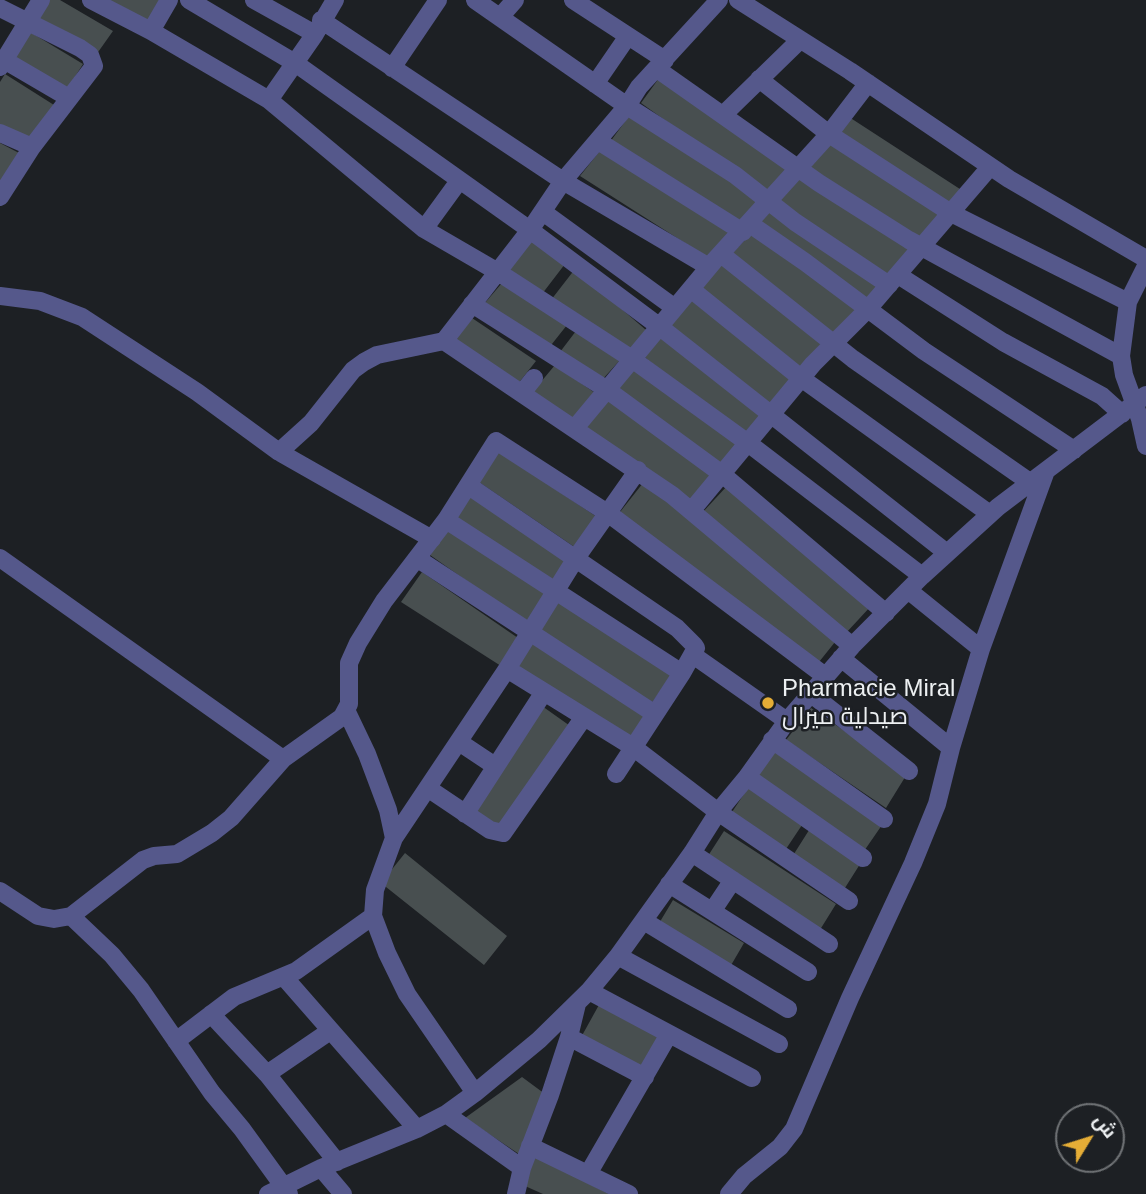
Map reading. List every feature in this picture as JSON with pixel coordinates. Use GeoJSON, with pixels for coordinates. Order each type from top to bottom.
{"type":"FeatureCollection","features":[{"type":"Feature","properties":{"kind":"street"},"geometry":{"type":"LineString","coordinates":[[41,0],[2,64],[69,98]]}},
{"type":"Feature","properties":{"kind":"street"},"geometry":{"type":"LineString","coordinates":[[91,0],[151,31],[268,100],[424,229],[498,272],[632,359],[748,443],[922,576]]}},
{"type":"Feature","properties":{"kind":"street"},"geometry":{"type":"LineString","coordinates":[[151,31],[169,0]]}},
{"type":"Feature","properties":{"kind":"street"},"geometry":{"type":"LineString","coordinates":[[189,0],[295,63],[530,230],[660,327],[947,553]]}},
{"type":"Feature","properties":{"kind":"street"},"geometry":{"type":"LineString","coordinates":[[254,0],[318,27],[392,68],[563,181],[715,261],[1031,483]]}},
{"type":"Feature","properties":{"kind":"street"},"geometry":{"type":"LineString","coordinates":[[268,100],[335,0]]}},
{"type":"Feature","properties":{"kind":"street"},"geometry":{"type":"LineString","coordinates":[[392,68],[438,0]]}},
{"type":"Feature","properties":{"kind":"street"},"geometry":{"type":"LineString","coordinates":[[475,0],[627,106],[736,175],[825,243],[1102,396],[1134,404]]}},
{"type":"Feature","properties":{"kind":"street"},"geometry":{"type":"LineString","coordinates":[[500,17],[515,0]]}},
{"type":"Feature","properties":{"kind":"street"},"geometry":{"type":"LineString","coordinates":[[573,0],[628,36],[723,115],[799,169],[921,247],[1121,356]]}},
{"type":"Feature","properties":{"kind":"street"},"geometry":{"type":"LineString","coordinates":[[279,452],[311,423],[342,383],[364,362],[377,355],[444,341],[530,230],[563,181],[627,106],[639,87],[719,0]]}},
{"type":"Feature","properties":{"kind":"street"},"geometry":{"type":"LineString","coordinates":[[738,0],[868,83],[990,167],[1146,259]]}},
{"type":"Feature","properties":{"kind":"street"},"geometry":{"type":"LineString","coordinates":[[0,8],[65,39],[92,58],[94,66],[1,191]]}},
{"type":"Feature","properties":{"kind":"street"},"geometry":{"type":"LineString","coordinates":[[595,84],[628,36]]}},
{"type":"Feature","properties":{"kind":"street"},"geometry":{"type":"LineString","coordinates":[[723,115],[800,40]]}},
{"type":"Feature","properties":{"kind":"street"},"geometry":{"type":"LineString","coordinates":[[759,79],[829,134],[951,214],[1128,302]]}},
{"type":"Feature","properties":{"kind":"street"},"geometry":{"type":"LineString","coordinates":[[575,428],[715,261],[829,134],[868,83]]}},
{"type":"Feature","properties":{"kind":"street"},"geometry":{"type":"LineString","coordinates":[[0,132],[32,147]]}},
{"type":"Feature","properties":{"kind":"street"},"geometry":{"type":"LineString","coordinates":[[598,141],[746,228],[1074,450]]}},
{"type":"Feature","properties":{"kind":"street"},"geometry":{"type":"LineString","coordinates":[[692,510],[801,378],[868,309],[990,167]]}},
{"type":"Feature","properties":{"kind":"street"},"geometry":{"type":"LineString","coordinates":[[424,229],[460,181]]}},
{"type":"Feature","properties":{"kind":"street"},"geometry":{"type":"LineString","coordinates":[[543,212],[675,308]]}},
{"type":"Feature","properties":{"kind":"street"},"geometry":{"type":"LineString","coordinates":[[1146,266],[1128,302],[1121,356],[1124,375],[1146,446]]}},
{"type":"Feature","properties":{"kind":"street"},"geometry":{"type":"LineString","coordinates":[[692,290],[801,378],[990,514]]}},
{"type":"Feature","properties":{"kind":"street"},"geometry":{"type":"LineString","coordinates":[[0,296],[40,301],[82,317],[187,385],[279,452],[432,539]]}},
{"type":"Feature","properties":{"kind":"street"},"geometry":{"type":"LineString","coordinates":[[472,304],[606,389],[722,474],[886,612]]}},
{"type":"Feature","properties":{"kind":"street"},"geometry":{"type":"LineString","coordinates":[[444,341],[638,470],[692,510],[951,748]]}},
{"type":"Feature","properties":{"kind":"street"},"geometry":{"type":"LineString","coordinates":[[522,393],[534,378]]}},
{"type":"Feature","properties":{"kind":"street"},"geometry":{"type":"LineString","coordinates":[[71,916],[112,955],[141,990],[280,1191],[329,1165],[417,1129],[446,1114],[475,1093],[539,1040],[583,998],[644,921],[718,812],[747,777],[772,740],[825,676],[886,612],[990,514],[1134,404]]}},
{"type":"Feature","properties":{"kind":"street"},"geometry":{"type":"LineString","coordinates":[[0,891],[38,916],[54,919],[71,916],[143,860],[177,854],[212,833],[240,809],[283,760],[335,723],[346,710],[352,653],[384,601],[418,559],[469,486],[496,440],[609,514],[825,676]]}},
{"type":"Feature","properties":{"kind":"street"},"geometry":{"type":"LineString","coordinates":[[475,1093],[407,994],[387,953],[373,915],[375,890],[394,838],[507,669],[576,558],[638,470]]}},
{"type":"Feature","properties":{"kind":"street"},"geometry":{"type":"LineString","coordinates":[[729,1194],[744,1176],[780,1147],[794,1129],[850,998],[925,837],[981,649],[1046,471]]}},
{"type":"Feature","properties":{"kind":"street"},"geometry":{"type":"LineString","coordinates":[[469,486],[677,628],[696,648],[616,774]]}},
{"type":"Feature","properties":{"kind":"street"},"geometry":{"type":"LineString","coordinates":[[446,520],[682,673]]}},
{"type":"Feature","properties":{"kind":"street"},"geometry":{"type":"LineString","coordinates":[[0,558],[283,760]]}},
{"type":"Feature","properties":{"kind":"street"},"geometry":{"type":"LineString","coordinates":[[418,559],[655,714]]}},
{"type":"Feature","properties":{"kind":"street"},"geometry":{"type":"LineString","coordinates":[[908,590],[981,649]]}},
{"type":"Feature","properties":{"kind":"street"},"geometry":{"type":"LineString","coordinates":[[693,655],[787,721]]}},
{"type":"Feature","properties":{"kind":"street"},"geometry":{"type":"LineString","coordinates":[[507,669],[633,747],[718,812],[849,901]]}},
{"type":"Feature","properties":{"kind":"street"},"geometry":{"type":"LineString","coordinates":[[465,814],[544,692]]}},
{"type":"Feature","properties":{"kind":"street"},"geometry":{"type":"LineString","coordinates":[[810,693],[909,771]]}},
{"type":"Feature","properties":{"kind":"street"},"geometry":{"type":"LineString","coordinates":[[346,710],[367,754],[394,838]]}},
{"type":"Feature","properties":{"kind":"street"},"geometry":{"type":"LineString","coordinates":[[429,789],[490,830],[503,833],[584,717]]}},
{"type":"Feature","properties":{"kind":"street"},"geometry":{"type":"LineString","coordinates":[[772,740],[884,819]]}},
{"type":"Feature","properties":{"kind":"street"},"geometry":{"type":"LineString","coordinates":[[459,742],[495,766]]}},
{"type":"Feature","properties":{"kind":"street"},"geometry":{"type":"LineString","coordinates":[[747,777],[863,858]]}},
{"type":"Feature","properties":{"kind":"street"},"geometry":{"type":"LineString","coordinates":[[692,853],[829,944]]}},
{"type":"Feature","properties":{"kind":"street"},"geometry":{"type":"LineString","coordinates":[[713,910],[733,880]]}},
{"type":"Feature","properties":{"kind":"street"},"geometry":{"type":"LineString","coordinates":[[669,884],[808,972]]}},
{"type":"Feature","properties":{"kind":"street"},"geometry":{"type":"LineString","coordinates":[[176,1041],[234,997],[296,971],[373,915]]}},
{"type":"Feature","properties":{"kind":"street"},"geometry":{"type":"LineString","coordinates":[[644,921],[788,1009]]}},
{"type":"Feature","properties":{"kind":"street"},"geometry":{"type":"LineString","coordinates":[[618,956],[779,1044]]}},
{"type":"Feature","properties":{"kind":"street"},"geometry":{"type":"LineString","coordinates":[[285,977],[417,1129]]}},
{"type":"Feature","properties":{"kind":"street"},"geometry":{"type":"LineString","coordinates":[[583,998],[669,1034],[752,1078]]}},
{"type":"Feature","properties":{"kind":"street"},"geometry":{"type":"LineString","coordinates":[[521,1192],[522,1168],[583,998]]}},
{"type":"Feature","properties":{"kind":"street"},"geometry":{"type":"LineString","coordinates":[[211,1014],[268,1074],[329,1165],[343,1194]]}},
{"type":"Feature","properties":{"kind":"street"},"geometry":{"type":"LineString","coordinates":[[268,1074],[330,1031]]}},
{"type":"Feature","properties":{"kind":"street"},"geometry":{"type":"LineString","coordinates":[[588,1174],[669,1034]]}},
{"type":"Feature","properties":{"kind":"street"},"geometry":{"type":"LineString","coordinates":[[569,1037],[645,1077]]}},
{"type":"Feature","properties":{"kind":"street"},"geometry":{"type":"LineString","coordinates":[[446,1114],[522,1168]]}},
{"type":"Feature","properties":{"kind":"street"},"geometry":{"type":"LineString","coordinates":[[530,1146],[624,1193]]}},
{"type":"Feature","properties":{"kind":"building"},"geometry":{"type":"Polygon","coordinates":[[[47,0],[60,0],[113,31],[96,55],[36,18],[47,0]]]}},
{"type":"Feature","properties":{"kind":"building"},"geometry":{"type":"Polygon","coordinates":[[[99,0],[162,0],[148,27],[99,0]]]}},
{"type":"Feature","properties":{"kind":"building"},"geometry":{"type":"Polygon","coordinates":[[[30,32],[83,64],[66,91],[12,59],[30,32]]]}},
{"type":"Feature","properties":{"kind":"building"},"geometry":{"type":"Polygon","coordinates":[[[5,74],[54,105],[27,144],[0,130],[0,82],[5,74]]]}},
{"type":"Feature","properties":{"kind":"building"},"geometry":{"type":"Polygon","coordinates":[[[662,74],[790,169],[769,195],[641,103],[662,74]]]}},
{"type":"Feature","properties":{"kind":"building"},"geometry":{"type":"Polygon","coordinates":[[[632,112],[763,202],[739,226],[610,142],[632,112]]]}},
{"type":"Feature","properties":{"kind":"building"},"geometry":{"type":"Polygon","coordinates":[[[849,117],[963,191],[949,209],[834,134],[849,117]]]}},
{"type":"Feature","properties":{"kind":"building"},"geometry":{"type":"Polygon","coordinates":[[[0,143],[19,153],[0,183],[0,143]]]}},
{"type":"Feature","properties":{"kind":"building"},"geometry":{"type":"Polygon","coordinates":[[[831,143],[943,215],[920,245],[806,172],[831,143]]]}},
{"type":"Feature","properties":{"kind":"building"},"geometry":{"type":"Polygon","coordinates":[[[603,147],[735,231],[710,259],[580,176],[603,147]]]}},
{"type":"Feature","properties":{"kind":"building"},"geometry":{"type":"Polygon","coordinates":[[[801,176],[913,248],[889,278],[775,205],[801,176]]]}},
{"type":"Feature","properties":{"kind":"building"},"geometry":{"type":"Polygon","coordinates":[[[770,208],[879,286],[868,302],[759,224],[770,208]]]}},
{"type":"Feature","properties":{"kind":"building"},"geometry":{"type":"Polygon","coordinates":[[[755,229],[862,310],[837,337],[729,257],[755,229]]]}},
{"type":"Feature","properties":{"kind":"building"},"geometry":{"type":"Polygon","coordinates":[[[531,238],[565,264],[542,294],[508,268],[531,238]]]}},
{"type":"Feature","properties":{"kind":"building"},"geometry":{"type":"Polygon","coordinates":[[[719,262],[823,344],[800,372],[697,290],[719,262]]]}},
{"type":"Feature","properties":{"kind":"building"},"geometry":{"type":"Polygon","coordinates":[[[575,269],[646,330],[628,353],[551,300],[575,269]]]}},
{"type":"Feature","properties":{"kind":"building"},"geometry":{"type":"Polygon","coordinates":[[[502,283],[567,325],[548,349],[484,304],[502,283]]]}},
{"type":"Feature","properties":{"kind":"building"},"geometry":{"type":"Polygon","coordinates":[[[691,299],[793,381],[767,410],[667,329],[691,299]]]}},
{"type":"Feature","properties":{"kind":"building"},"geometry":{"type":"Polygon","coordinates":[[[472,318],[536,361],[517,385],[454,340],[472,318]]]}},
{"type":"Feature","properties":{"kind":"building"},"geometry":{"type":"Polygon","coordinates":[[[576,331],[621,359],[601,381],[560,352],[576,331]]]}},
{"type":"Feature","properties":{"kind":"building"},"geometry":{"type":"Polygon","coordinates":[[[659,334],[763,418],[746,439],[642,355],[659,334]]]}},
{"type":"Feature","properties":{"kind":"building"},"geometry":{"type":"Polygon","coordinates":[[[555,365],[595,393],[571,423],[530,395],[555,365]]]}},
{"type":"Feature","properties":{"kind":"building"},"geometry":{"type":"Polygon","coordinates":[[[633,366],[739,446],[719,470],[614,388],[633,366]]]}},
{"type":"Feature","properties":{"kind":"building"},"geometry":{"type":"Polygon","coordinates":[[[605,395],[716,478],[694,503],[584,426],[605,395]]]}},
{"type":"Feature","properties":{"kind":"building"},"geometry":{"type":"Polygon","coordinates":[[[497,450],[597,517],[576,548],[476,480],[497,450]]]}},
{"type":"Feature","properties":{"kind":"building"},"geometry":{"type":"Polygon","coordinates":[[[647,478],[839,637],[815,667],[620,512],[647,478]]]}},
{"type":"Feature","properties":{"kind":"building"},"geometry":{"type":"Polygon","coordinates":[[[727,486],[871,606],[846,633],[702,513],[727,486]]]}},
{"type":"Feature","properties":{"kind":"building"},"geometry":{"type":"Polygon","coordinates":[[[470,491],[571,560],[556,582],[450,517],[470,491]]]}},
{"type":"Feature","properties":{"kind":"building"},"geometry":{"type":"Polygon","coordinates":[[[448,527],[550,594],[528,624],[430,555],[448,527]]]}},
{"type":"Feature","properties":{"kind":"building"},"geometry":{"type":"Polygon","coordinates":[[[422,572],[518,638],[501,666],[401,602],[422,572]]]}},
{"type":"Feature","properties":{"kind":"building"},"geometry":{"type":"Polygon","coordinates":[[[559,601],[673,673],[651,704],[538,631],[559,601]]]}},
{"type":"Feature","properties":{"kind":"building"},"geometry":{"type":"Polygon","coordinates":[[[536,639],[645,714],[628,742],[515,669],[536,639]]]}},
{"type":"Feature","properties":{"kind":"building"},"geometry":{"type":"Polygon","coordinates":[[[542,706],[573,728],[496,832],[468,813],[542,706]]]}},
{"type":"Feature","properties":{"kind":"building"},"geometry":{"type":"Polygon","coordinates":[[[811,708],[907,774],[886,808],[786,740],[811,708]]]}},
{"type":"Feature","properties":{"kind":"building"},"geometry":{"type":"Polygon","coordinates":[[[771,747],[882,825],[862,854],[751,776],[771,747]]]}},
{"type":"Feature","properties":{"kind":"building"},"geometry":{"type":"Polygon","coordinates":[[[750,785],[804,822],[784,852],[730,815],[750,785]]]}},
{"type":"Feature","properties":{"kind":"building"},"geometry":{"type":"Polygon","coordinates":[[[811,827],[862,861],[843,891],[792,857],[811,827]]]}},
{"type":"Feature","properties":{"kind":"building"},"geometry":{"type":"Polygon","coordinates":[[[724,831],[836,904],[818,933],[706,859],[724,831]]]}},
{"type":"Feature","properties":{"kind":"building"},"geometry":{"type":"Polygon","coordinates":[[[405,853],[507,936],[484,965],[381,883],[405,853]]]}},
{"type":"Feature","properties":{"kind":"building"},"geometry":{"type":"Polygon","coordinates":[[[673,900],[744,943],[730,967],[658,925],[673,900]]]}},
{"type":"Feature","properties":{"kind":"building"},"geometry":{"type":"Polygon","coordinates":[[[600,1003],[661,1035],[639,1071],[579,1041],[600,1003]]]}},
{"type":"Feature","properties":{"kind":"building"},"geometry":{"type":"Polygon","coordinates":[[[522,1077],[545,1094],[519,1154],[465,1118],[522,1077]]]}},
{"type":"Feature","properties":{"kind":"building"},"geometry":{"type":"Polygon","coordinates":[[[534,1155],[609,1194],[543,1194],[525,1186],[534,1155]]]}},
{"type":"Feature","properties":{"kind":"place","name":"Pharmacie Miral صيدلية ميرال"},"geometry":{"type":"Point","coordinates":[768,703]}}]}
